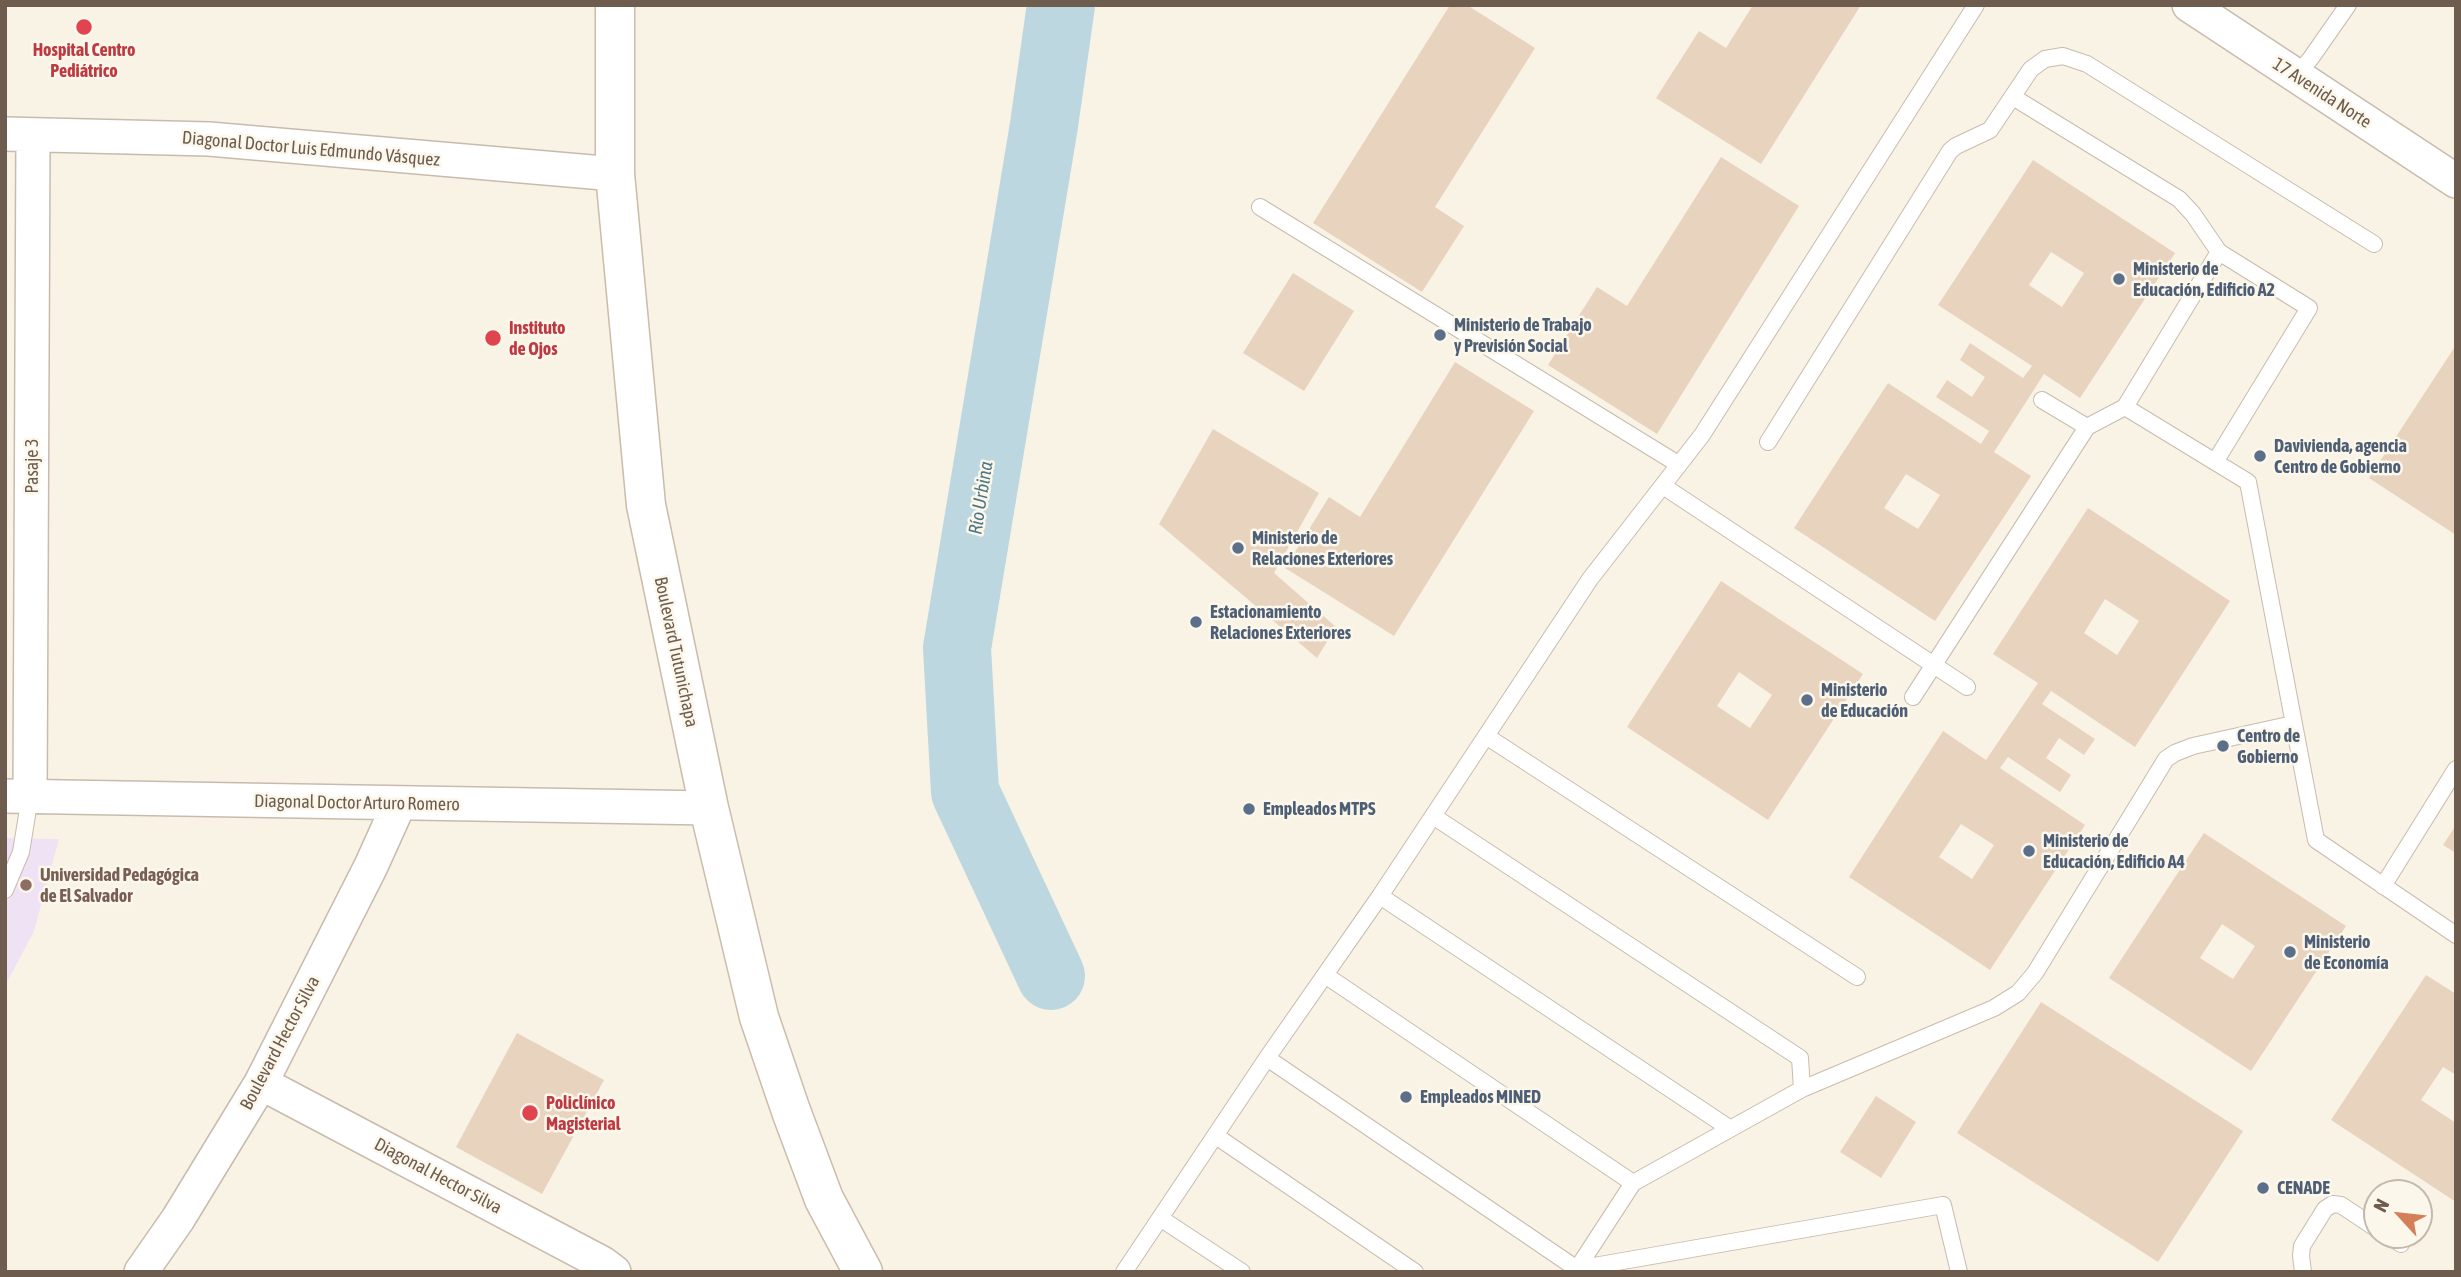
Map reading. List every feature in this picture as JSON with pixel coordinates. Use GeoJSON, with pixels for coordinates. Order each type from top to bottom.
{"type":"FeatureCollection","features":[{"type":"Feature","properties":{"kind":"main road","name":"Boulevard Tutunichapa"},"geometry":{"type":"LineString","coordinates":[[615,5],[615,174],[646,505],[709,808],[759,1017],[790,1111],[824,1199],[863,1272]]}},
{"type":"Feature","properties":{"kind":"street","name":"17 Avenida Norte"},"geometry":{"type":"LineString","coordinates":[[2189,5],[2456,181]]}},
{"type":"Feature","properties":{"kind":"street","name":"Diagonal Doctor Luis Edmundo Vásquez"},"geometry":{"type":"LineString","coordinates":[[19,135],[209,139],[615,174]]}},
{"type":"Feature","properties":{"kind":"street","name":"Pasaje 3"},"geometry":{"type":"LineString","coordinates":[[18,796],[19,135]]}},
{"type":"Feature","properties":{"kind":"street","name":"Diagonal Doctor Arturo Romero"},"geometry":{"type":"LineString","coordinates":[[18,796],[709,808]]}},
{"type":"Feature","properties":{"kind":"street","name":"Boulevard Hector Silva"},"geometry":{"type":"LineString","coordinates":[[141,1272],[178,1219],[261,1083],[371,866],[399,804]]}},
{"type":"Feature","properties":{"kind":"street","name":"Diagonal Hector Silva"},"geometry":{"type":"LineString","coordinates":[[261,1083],[602,1263],[614,1272]]}},
{"type":"Feature","properties":{"kind":"lane"},"geometry":{"type":"LineString","coordinates":[[1124,1272],[1267,1058],[1380,896],[1590,579],[1702,435],[1976,5]]}},
{"type":"Feature","properties":{"kind":"lane"},"geometry":{"type":"LineString","coordinates":[[2295,76],[2348,5]]}},
{"type":"Feature","properties":{"kind":"lane"},"geometry":{"type":"LineString","coordinates":[[1768,442],[1950,151],[1990,130],[2031,69],[2040,61],[2063,56],[2080,61],[2374,244]]}},
{"type":"Feature","properties":{"kind":"lane"},"geometry":{"type":"LineString","coordinates":[[2013,97],[2179,199],[2193,214],[2219,252],[2309,308],[2215,462]]}},
{"type":"Feature","properties":{"kind":"lane"},"geometry":{"type":"LineString","coordinates":[[1260,207],[1678,464]]}},
{"type":"Feature","properties":{"kind":"lane"},"geometry":{"type":"LineString","coordinates":[[1913,697],[2087,427],[2125,407],[2219,252]]}},
{"type":"Feature","properties":{"kind":"lane"},"geometry":{"type":"LineString","coordinates":[[2042,400],[2087,427]]}},
{"type":"Feature","properties":{"kind":"lane"},"geometry":{"type":"LineString","coordinates":[[2125,407],[2248,482],[2316,841],[2456,935]]}},
{"type":"Feature","properties":{"kind":"lane"},"geometry":{"type":"LineString","coordinates":[[1663,486],[1967,687]]}},
{"type":"Feature","properties":{"kind":"lane"},"geometry":{"type":"LineString","coordinates":[[1576,1270],[1633,1182],[1802,1089],[1994,1008],[2018,993],[2035,973],[2166,759],[2193,746],[2293,724]]}},
{"type":"Feature","properties":{"kind":"lane"},"geometry":{"type":"LineString","coordinates":[[1486,736],[1857,977]]}},
{"type":"Feature","properties":{"kind":"lane"},"geometry":{"type":"LineString","coordinates":[[2383,886],[2456,769]]}},
{"type":"Feature","properties":{"kind":"lane"},"geometry":{"type":"LineString","coordinates":[[5,890],[21,852],[18,796]]}},
{"type":"Feature","properties":{"kind":"lane"},"geometry":{"type":"LineString","coordinates":[[1433,816],[1800,1058],[1802,1089]]}},
{"type":"Feature","properties":{"kind":"lane"},"geometry":{"type":"LineString","coordinates":[[1380,896],[1729,1128]]}},
{"type":"Feature","properties":{"kind":"lane"},"geometry":{"type":"LineString","coordinates":[[1325,975],[1633,1182]]}},
{"type":"Feature","properties":{"kind":"lane"},"geometry":{"type":"LineString","coordinates":[[1267,1058],[1576,1270],[1943,1205],[1959,1272]]}},
{"type":"Feature","properties":{"kind":"lane"},"geometry":{"type":"LineString","coordinates":[[1216,1136],[1415,1272]]}},
{"type":"Feature","properties":{"kind":"lane"},"geometry":{"type":"LineString","coordinates":[[2302,1272],[2302,1246],[2325,1209],[2333,1204],[2341,1205],[2363,1220]]}},
{"type":"Feature","properties":{"kind":"lane"},"geometry":{"type":"LineString","coordinates":[[1160,1218],[1242,1272]]}},
{"type":"Feature","properties":{"kind":"shaded area","name":"Universidad Pedagógica de El Salvador"},"geometry":{"type":"Polygon","coordinates":[[[5,838],[59,839],[34,931],[5,986],[5,838]]]}},
{"type":"Feature","properties":{"kind":"building"},"geometry":{"type":"Polygon","coordinates":[[[1450,5],[1467,5],[1535,48],[1435,207],[1464,226],[1422,292],[1313,223],[1450,5]]]}},
{"type":"Feature","properties":{"kind":"building"},"geometry":{"type":"Polygon","coordinates":[[[1753,5],[1861,5],[1761,164],[1656,98],[1699,31],[1726,48],[1753,5]]]}},
{"type":"Feature","properties":{"kind":"building"},"geometry":{"type":"Polygon","coordinates":[[[1721,157],[1799,206],[1657,434],[1548,365],[1597,287],[1627,306],[1721,157]]]}},
{"type":"Feature","properties":{"kind":"building"},"geometry":{"type":"Polygon","coordinates":[[[2033,160],[2175,253],[2080,398],[2044,374],[1994,452],[2031,476],[1935,621],[1794,528],[1888,383],[1981,444],[1989,431],[1936,397],[1947,380],[1972,397],[1985,377],[1960,360],[1970,343],[2023,378],[2032,366],[1938,305],[2033,160]],[[2051,252],[2029,285],[2062,307],[2084,273],[2051,252]],[[1906,474],[1884,508],[1918,529],[1940,495],[1906,474]]]}},
{"type":"Feature","properties":{"kind":"building"},"geometry":{"type":"Polygon","coordinates":[[[1293,273],[1354,311],[1304,391],[1243,353],[1293,273]]]}},
{"type":"Feature","properties":{"kind":"building"},"geometry":{"type":"Polygon","coordinates":[[[2456,345],[2456,535],[2369,478],[2456,345]]]}},
{"type":"Feature","properties":{"kind":"building"},"geometry":{"type":"Polygon","coordinates":[[[1455,362],[1534,411],[1394,636],[1285,568],[1329,497],[1360,517],[1455,362]]]}},
{"type":"Feature","properties":{"kind":"building","name":"Ministerio de Relaciones Exteriores"},"geometry":{"type":"Polygon","coordinates":[[[1213,429],[1319,493],[1274,573],[1336,627],[1317,658],[1159,524],[1213,429]]]}},
{"type":"Feature","properties":{"kind":"building"},"geometry":{"type":"Polygon","coordinates":[[[2088,508],[2230,601],[2135,747],[2051,691],[2042,704],[2095,739],[2084,755],[2059,738],[2046,758],[2071,775],[2060,792],[2008,757],[2000,768],[2085,825],[1990,970],[1849,877],[1943,731],[1986,760],[2038,683],[1993,654],[2088,508]],[[2105,599],[2084,633],[2117,655],[2139,621],[2105,599]],[[1961,824],[1939,857],[1972,879],[1994,845],[1961,824]]]}},
{"type":"Feature","properties":{"kind":"building","name":"Ministerio de Educación"},"geometry":{"type":"Polygon","coordinates":[[[1721,581],[1863,674],[1768,820],[1627,727],[1721,581]],[[1739,672],[1717,706],[1750,728],[1772,695],[1739,672]]]}},
{"type":"Feature","properties":{"kind":"building"},"geometry":{"type":"Polygon","coordinates":[[[2456,825],[2456,853],[2443,845],[2456,825]]]}},
{"type":"Feature","properties":{"kind":"building","name":"Ministerio de Economía"},"geometry":{"type":"Polygon","coordinates":[[[2204,833],[2346,926],[2251,1071],[2109,978],[2204,833]],[[2222,924],[2200,958],[2233,979],[2255,946],[2222,924]]]}},
{"type":"Feature","properties":{"kind":"building","name":"Ministerio de Economía"},"geometry":{"type":"Polygon","coordinates":[[[2426,975],[2456,994],[2456,1075],[2443,1067],[2421,1100],[2456,1123],[2456,1202],[2433,1187],[2433,1179],[2421,1179],[2331,1120],[2426,975]]]}},
{"type":"Feature","properties":{"kind":"building"},"geometry":{"type":"Polygon","coordinates":[[[2041,1002],[2243,1131],[2158,1262],[1957,1133],[2041,1002]]]}},
{"type":"Feature","properties":{"kind":"building","name":"Policlínico Magisterial"},"geometry":{"type":"Polygon","coordinates":[[[517,1033],[604,1080],[542,1194],[456,1147],[517,1033]]]}},
{"type":"Feature","properties":{"kind":"building"},"geometry":{"type":"Polygon","coordinates":[[[1876,1096],[1916,1122],[1881,1178],[1840,1152],[1876,1096]]]}},
{"type":"Feature","properties":{"kind":"waterway","name":"Río Urbina"},"geometry":{"type":"LineString","coordinates":[[1051,976],[965,792],[957,648],[1044,125],[1061,5]]}},
{"type":"Feature","properties":{"kind":"place","name":"Hospital Centro Pediátrico"},"geometry":{"type":"Point","coordinates":[84,27]}},
{"type":"Feature","properties":{"kind":"place","name":"Ministerio de Educación, Edificio A2"},"geometry":{"type":"Point","coordinates":[2119,279]}},
{"type":"Feature","properties":{"kind":"place","name":"Ministerio de Trabajo y Previsión Social"},"geometry":{"type":"Point","coordinates":[1440,335]}},
{"type":"Feature","properties":{"kind":"place","name":"Instituto de Ojos"},"geometry":{"type":"Point","coordinates":[493,338]}},
{"type":"Feature","properties":{"kind":"place","name":"Davivienda, agencia Centro de Gobierno"},"geometry":{"type":"Point","coordinates":[2260,456]}},
{"type":"Feature","properties":{"kind":"place","name":"Ministerio de Relaciones Exteriores"},"geometry":{"type":"Point","coordinates":[1238,548]}},
{"type":"Feature","properties":{"kind":"place","name":"Estacionamiento Relaciones Exteriores"},"geometry":{"type":"Point","coordinates":[1196,622]}},
{"type":"Feature","properties":{"kind":"place","name":"Ministerio de Educación"},"geometry":{"type":"Point","coordinates":[1807,700]}},
{"type":"Feature","properties":{"kind":"place","name":"Centro de Gobierno"},"geometry":{"type":"Point","coordinates":[2223,746]}},
{"type":"Feature","properties":{"kind":"place","name":"Empleados MTPS"},"geometry":{"type":"Point","coordinates":[1249,809]}},
{"type":"Feature","properties":{"kind":"place","name":"Ministerio de Educación, Edificio A4"},"geometry":{"type":"Point","coordinates":[2029,851]}},
{"type":"Feature","properties":{"kind":"place","name":"Universidad Pedagógica de El Salvador"},"geometry":{"type":"Point","coordinates":[26,885]}},
{"type":"Feature","properties":{"kind":"place","name":"Ministerio de Economía"},"geometry":{"type":"Point","coordinates":[2290,952]}},
{"type":"Feature","properties":{"kind":"place","name":"Empleados MINED"},"geometry":{"type":"Point","coordinates":[1406,1097]}},
{"type":"Feature","properties":{"kind":"place","name":"Policlínico Magisterial"},"geometry":{"type":"Point","coordinates":[530,1113]}},
{"type":"Feature","properties":{"kind":"place","name":"CENADE"},"geometry":{"type":"Point","coordinates":[2263,1188]}}]}
